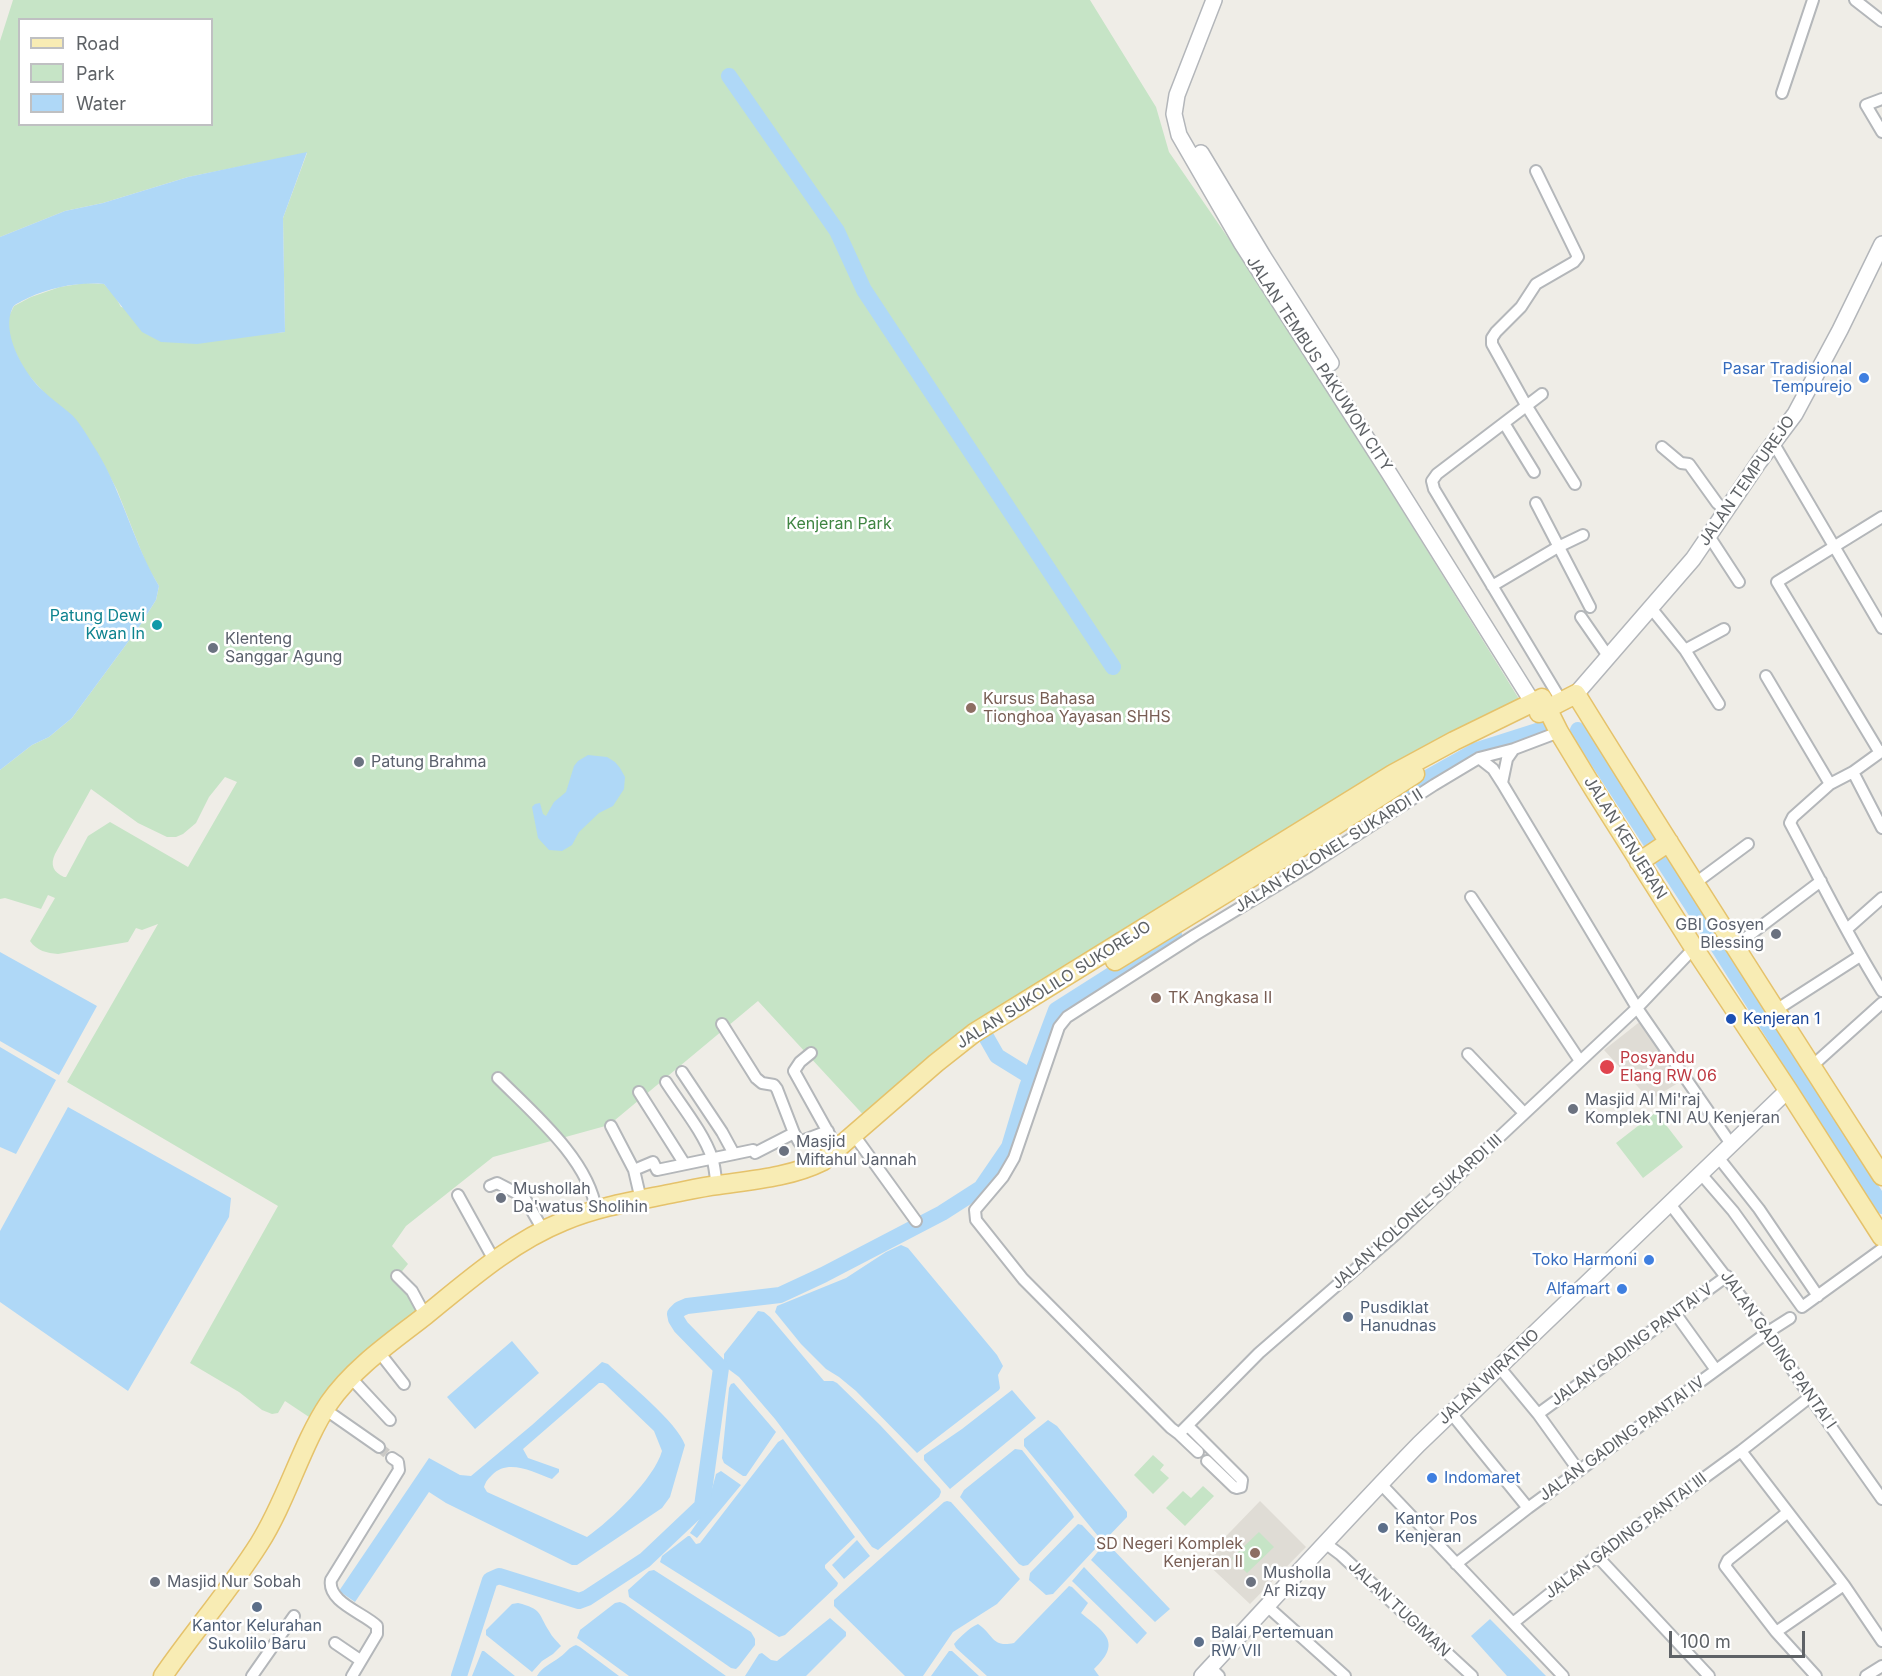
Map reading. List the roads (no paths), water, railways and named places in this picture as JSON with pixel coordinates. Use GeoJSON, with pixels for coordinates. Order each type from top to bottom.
{"type":"FeatureCollection","features":[{"type":"Feature","properties":{"kind":"main road","name":"JALAN KENJERAN"},"geometry":{"type":"LineString","coordinates":[[1550,703],[1559,732],[1694,948],[1882,1237]]}},
{"type":"Feature","properties":{"kind":"main road","name":"JALAN KENJERAN"},"geometry":{"type":"LineString","coordinates":[[1550,703],[1668,843],[1882,1176]]}},
{"type":"Feature","properties":{"kind":"main road","name":"JALAN SUKOLILO SUKOREJO"},"geometry":{"type":"LineString","coordinates":[[170,1675],[239,1582],[274,1518],[318,1422],[331,1414],[332,1400],[356,1382],[425,1315],[464,1290],[494,1259],[543,1229],[592,1211],[716,1181],[760,1179],[826,1164],[836,1147],[920,1076],[977,1038],[1315,830],[1393,774],[1550,703]]}},
{"type":"Feature","properties":{"kind":"main road"},"geometry":{"type":"LineString","coordinates":[[1640,861],[1668,843]]}},
{"type":"Feature","properties":{"kind":"main road","name":"JALAN SUKOLILO SUKOREJO"},"geometry":{"type":"LineString","coordinates":[[641,1198],[691,1198],[808,1180],[826,1164],[859,1142],[977,1038]]}},
{"type":"Feature","properties":{"kind":"street","name":"JALAN TEMBUS PAKUWON CITY"},"geometry":{"type":"LineString","coordinates":[[1214,0],[1177,95],[1174,114],[1179,135],[1242,244],[1389,473],[1550,703]]}},
{"type":"Feature","properties":{"kind":"street","name":"JALAN TEMBUS PAKUWON CITY"},"geometry":{"type":"LineString","coordinates":[[1223,0],[1185,97],[1186,128],[1263,256],[1550,703]]}},
{"type":"Feature","properties":{"kind":"street"},"geometry":{"type":"LineString","coordinates":[[1855,0],[1882,21]]}},
{"type":"Feature","properties":{"kind":"street"},"geometry":{"type":"LineString","coordinates":[[1782,93],[1809,3]]}},
{"type":"Feature","properties":{"kind":"street"},"geometry":{"type":"LineString","coordinates":[[1882,99],[1866,105],[1882,132]]}},
{"type":"Feature","properties":{"kind":"street"},"geometry":{"type":"LineString","coordinates":[[1536,171],[1578,257],[1574,262],[1536,284],[1521,307],[1496,332],[1492,338],[1492,344],[1526,405],[1575,484]]}},
{"type":"Feature","properties":{"kind":"street","name":"JALAN TEMPUREJO"},"geometry":{"type":"LineString","coordinates":[[1550,703],[1608,656],[1693,559],[1795,414],[1882,244]]}},
{"type":"Feature","properties":{"kind":"street"},"geometry":{"type":"LineString","coordinates":[[1542,394],[1437,474],[1432,481],[1434,489],[1492,586],[1550,703]]}},
{"type":"Feature","properties":{"kind":"street"},"geometry":{"type":"LineString","coordinates":[[1504,423],[1534,472]]}},
{"type":"Feature","properties":{"kind":"street"},"geometry":{"type":"LineString","coordinates":[[1774,444],[1882,628]]}},
{"type":"Feature","properties":{"kind":"street"},"geometry":{"type":"LineString","coordinates":[[1662,447],[1681,463],[1689,464],[1717,503],[1726,511]]}},
{"type":"Feature","properties":{"kind":"street"},"geometry":{"type":"LineString","coordinates":[[1536,503],[1590,606]]}},
{"type":"Feature","properties":{"kind":"street"},"geometry":{"type":"LineString","coordinates":[[1882,517],[1834,545],[1779,580],[1778,583],[1881,752],[1853,772],[1830,784],[1793,817],[1790,823],[1860,956],[1882,991]]}},
{"type":"Feature","properties":{"kind":"street"},"geometry":{"type":"LineString","coordinates":[[1492,586],[1558,547],[1584,535]]}},
{"type":"Feature","properties":{"kind":"street"},"geometry":{"type":"LineString","coordinates":[[1709,536],[1739,582]]}},
{"type":"Feature","properties":{"kind":"street"},"geometry":{"type":"LineString","coordinates":[[1651,608],[1685,650],[1719,704]]}},
{"type":"Feature","properties":{"kind":"street"},"geometry":{"type":"LineString","coordinates":[[1581,617],[1608,656]]}},
{"type":"Feature","properties":{"kind":"street"},"geometry":{"type":"LineString","coordinates":[[1685,650],[1724,629]]}},
{"type":"Feature","properties":{"kind":"street"},"geometry":{"type":"LineString","coordinates":[[1766,676],[1830,784]]}},
{"type":"Feature","properties":{"kind":"street","name":"JALAN KOLONEL SUKARDI II"},"geometry":{"type":"LineString","coordinates":[[1179,1434],[1023,1278],[982,1229],[975,1215],[977,1207],[1003,1177],[1014,1158],[1059,1027],[1067,1017],[1195,935],[1309,866],[1434,784],[1479,758],[1559,732]]}},
{"type":"Feature","properties":{"kind":"street"},"geometry":{"type":"LineString","coordinates":[[1502,783],[1507,759],[1514,748]]}},
{"type":"Feature","properties":{"kind":"street"},"geometry":{"type":"LineString","coordinates":[[1479,758],[1493,769],[1637,1008],[1731,1144]]}},
{"type":"Feature","properties":{"kind":"street"},"geometry":{"type":"LineString","coordinates":[[1853,772],[1882,828]]}},
{"type":"Feature","properties":{"kind":"street"},"geometry":{"type":"LineString","coordinates":[[1694,884],[1748,844]]}},
{"type":"Feature","properties":{"kind":"street"},"geometry":{"type":"LineString","coordinates":[[1735,946],[1821,882]]}},
{"type":"Feature","properties":{"kind":"street"},"geometry":{"type":"LineString","coordinates":[[1471,897],[1580,1060]]}},
{"type":"Feature","properties":{"kind":"street"},"geometry":{"type":"LineString","coordinates":[[1847,929],[1882,898]]}},
{"type":"Feature","properties":{"kind":"street","name":"JALAN KOLONEL SUKARDI III"},"geometry":{"type":"LineString","coordinates":[[1179,1434],[1259,1353],[1396,1234],[1637,1008],[1694,948]]}},
{"type":"Feature","properties":{"kind":"street"},"geometry":{"type":"LineString","coordinates":[[1776,1010],[1860,956]]}},
{"type":"Feature","properties":{"kind":"street"},"geometry":{"type":"LineString","coordinates":[[1811,1067],[1882,1003]]}},
{"type":"Feature","properties":{"kind":"street"},"geometry":{"type":"LineString","coordinates":[[722,1024],[756,1078],[762,1083],[774,1084],[799,1142],[828,1131]]}},
{"type":"Feature","properties":{"kind":"street"},"geometry":{"type":"LineString","coordinates":[[810,1053],[794,1071],[836,1147]]}},
{"type":"Feature","properties":{"kind":"street"},"geometry":{"type":"LineString","coordinates":[[1468,1054],[1524,1113]]}},
{"type":"Feature","properties":{"kind":"street"},"geometry":{"type":"LineString","coordinates":[[682,1072],[734,1154]]}},
{"type":"Feature","properties":{"kind":"street"},"geometry":{"type":"LineString","coordinates":[[498,1078],[549,1129],[585,1174],[592,1211]]}},
{"type":"Feature","properties":{"kind":"street"},"geometry":{"type":"LineString","coordinates":[[666,1082],[696,1126],[712,1157],[716,1181]]}},
{"type":"Feature","properties":{"kind":"street","name":"JALAN WIRATNO"},"geometry":{"type":"LineString","coordinates":[[1210,1673],[1380,1483],[1788,1090]]}},
{"type":"Feature","properties":{"kind":"street"},"geometry":{"type":"LineString","coordinates":[[639,1092],[684,1163]]}},
{"type":"Feature","properties":{"kind":"street"},"geometry":{"type":"LineString","coordinates":[[610,1126],[634,1170],[641,1198]]}},
{"type":"Feature","properties":{"kind":"street"},"geometry":{"type":"LineString","coordinates":[[634,1170],[653,1162],[657,1170],[712,1157],[753,1150],[755,1153],[794,1133]]}},
{"type":"Feature","properties":{"kind":"street"},"geometry":{"type":"LineString","coordinates":[[859,1142],[916,1221]]}},
{"type":"Feature","properties":{"kind":"street"},"geometry":{"type":"LineString","coordinates":[[1718,1157],[1759,1209],[1818,1296]]}},
{"type":"Feature","properties":{"kind":"street"},"geometry":{"type":"LineString","coordinates":[[1701,1174],[1733,1211],[1802,1307],[1882,1249]]}},
{"type":"Feature","properties":{"kind":"street"},"geometry":{"type":"LineString","coordinates":[[490,1186],[497,1183],[524,1197],[543,1229]]}},
{"type":"Feature","properties":{"kind":"street"},"geometry":{"type":"LineString","coordinates":[[458,1195],[494,1259]]}},
{"type":"Feature","properties":{"kind":"street","name":"JALAN GADING PANTAI I"},"geometry":{"type":"LineString","coordinates":[[1670,1204],[1768,1332],[1810,1397],[1882,1499]]}},
{"type":"Feature","properties":{"kind":"street"},"geometry":{"type":"LineString","coordinates":[[398,1276],[412,1291],[425,1315]]}},
{"type":"Feature","properties":{"kind":"street","name":"JALAN GADING PANTAI V"},"geometry":{"type":"LineString","coordinates":[[1538,1414],[1727,1276]]}},
{"type":"Feature","properties":{"kind":"street"},"geometry":{"type":"LineString","coordinates":[[1675,1313],[1716,1370]]}},
{"type":"Feature","properties":{"kind":"street","name":"JALAN GADING PANTAI IV"},"geometry":{"type":"LineString","coordinates":[[1456,1564],[1528,1508],[1790,1318]]}},
{"type":"Feature","properties":{"kind":"street"},"geometry":{"type":"LineString","coordinates":[[382,1355],[404,1384]]}},
{"type":"Feature","properties":{"kind":"street"},"geometry":{"type":"LineString","coordinates":[[1500,1368],[1538,1414],[1579,1471]]}},
{"type":"Feature","properties":{"kind":"street"},"geometry":{"type":"LineString","coordinates":[[356,1382],[390,1420]]}},
{"type":"Feature","properties":{"kind":"street","name":"JALAN GADING PANTAI III"},"geometry":{"type":"LineString","coordinates":[[1513,1623],[1597,1556],[1741,1451],[1810,1397]]}},
{"type":"Feature","properties":{"kind":"street"},"geometry":{"type":"LineString","coordinates":[[1451,1413],[1528,1508]]}},
{"type":"Feature","properties":{"kind":"street"},"geometry":{"type":"LineString","coordinates":[[331,1414],[379,1447]]}},
{"type":"Feature","properties":{"kind":"street"},"geometry":{"type":"LineString","coordinates":[[1188,1426],[1242,1480],[1241,1487],[1234,1486],[1207,1461]]}},
{"type":"Feature","properties":{"kind":"street"},"geometry":{"type":"LineString","coordinates":[[1179,1434],[1198,1452]]}},
{"type":"Feature","properties":{"kind":"street"},"geometry":{"type":"LineString","coordinates":[[1741,1451],[1844,1585],[1882,1641]]}},
{"type":"Feature","properties":{"kind":"street"},"geometry":{"type":"LineString","coordinates":[[352,1676],[377,1634],[377,1626],[335,1596],[330,1586],[331,1580],[399,1470],[399,1462],[392,1458]]}},
{"type":"Feature","properties":{"kind":"street"},"geometry":{"type":"LineString","coordinates":[[1380,1483],[1563,1676]]}},
{"type":"Feature","properties":{"kind":"street"},"geometry":{"type":"LineString","coordinates":[[1788,1512],[1728,1560],[1725,1566],[1776,1632],[1816,1676]]}},
{"type":"Feature","properties":{"kind":"street","name":"JALAN TUGIMAN"},"geometry":{"type":"LineString","coordinates":[[1325,1543],[1341,1555],[1472,1676]]}},
{"type":"Feature","properties":{"kind":"street"},"geometry":{"type":"LineString","coordinates":[[1597,1556],[1709,1676]]}},
{"type":"Feature","properties":{"kind":"street"},"geometry":{"type":"LineString","coordinates":[[1776,1632],[1844,1585]]}},
{"type":"Feature","properties":{"kind":"street"},"geometry":{"type":"LineString","coordinates":[[1268,1607],[1345,1676]]}},
{"type":"Feature","properties":{"kind":"street"},"geometry":{"type":"LineString","coordinates":[[252,1676],[294,1616]]}},
{"type":"Feature","properties":{"kind":"street"},"geometry":{"type":"LineString","coordinates":[[335,1643],[360,1660]]}},
{"type":"Feature","properties":{"kind":"street"},"geometry":{"type":"LineString","coordinates":[[1866,1676],[1882,1666]]}},
{"type":"Feature","properties":{"kind":"water"},"geometry":{"type":"Polygon","coordinates":[[[307,152],[283,218],[285,332],[197,344],[161,342],[142,332],[104,284],[56,288],[28,298],[13,307],[9,327],[15,350],[33,381],[72,415],[83,428],[107,469],[142,553],[159,586],[156,600],[139,627],[72,718],[49,737],[32,745],[0,770],[0,237],[65,211],[103,203],[188,177],[307,152]]]}},
{"type":"Feature","properties":{"kind":"water"},"geometry":{"type":"Polygon","coordinates":[[[588,755],[607,757],[615,762],[625,777],[624,789],[613,806],[599,813],[579,832],[572,845],[562,851],[549,850],[538,838],[532,807],[540,803],[543,814],[546,816],[554,802],[566,792],[574,766],[588,755]]]}},
{"type":"Feature","properties":{"kind":"water"},"geometry":{"type":"Polygon","coordinates":[[[0,952],[97,1006],[59,1075],[0,1041],[0,952]]]}},
{"type":"Feature","properties":{"kind":"water"},"geometry":{"type":"Polygon","coordinates":[[[0,1047],[56,1080],[16,1154],[0,1147],[0,1047]]]}},
{"type":"Feature","properties":{"kind":"water"},"geometry":{"type":"Polygon","coordinates":[[[68,1107],[231,1198],[229,1217],[128,1391],[0,1302],[0,1231],[68,1107]]]}},
{"type":"Feature","properties":{"kind":"water"},"geometry":{"type":"Polygon","coordinates":[[[901,1245],[908,1248],[997,1355],[1003,1366],[998,1375],[999,1390],[917,1453],[856,1391],[826,1369],[801,1344],[775,1312],[777,1306],[846,1278],[901,1245]]]}},
{"type":"Feature","properties":{"kind":"water"},"geometry":{"type":"Polygon","coordinates":[[[758,1311],[770,1317],[824,1381],[837,1383],[940,1489],[939,1497],[878,1550],[872,1547],[775,1419],[739,1377],[727,1368],[724,1354],[758,1311]]]}},
{"type":"Feature","properties":{"kind":"water"},"geometry":{"type":"Polygon","coordinates":[[[512,1341],[539,1373],[475,1429],[447,1397],[512,1341]]]}},
{"type":"Feature","properties":{"kind":"water"},"geometry":{"type":"Polygon","coordinates":[[[602,1362],[608,1364],[663,1414],[685,1445],[670,1497],[662,1508],[577,1565],[572,1565],[446,1503],[429,1492],[355,1602],[339,1591],[429,1458],[460,1475],[471,1476],[602,1362]],[[599,1383],[523,1449],[528,1458],[559,1469],[552,1479],[529,1470],[505,1467],[487,1480],[484,1487],[487,1492],[587,1537],[619,1510],[650,1474],[662,1451],[654,1431],[603,1383],[599,1383]]]}},
{"type":"Feature","properties":{"kind":"water"},"geometry":{"type":"Polygon","coordinates":[[[734,1383],[776,1432],[746,1476],[724,1463],[722,1458],[729,1388],[734,1383]]]}},
{"type":"Feature","properties":{"kind":"water"},"geometry":{"type":"Polygon","coordinates":[[[1012,1390],[1036,1418],[950,1489],[924,1460],[924,1455],[1012,1390]]]}},
{"type":"Feature","properties":{"kind":"water"},"geometry":{"type":"Polygon","coordinates":[[[1048,1420],[1057,1426],[1127,1512],[1127,1517],[1106,1539],[1098,1536],[1024,1446],[1024,1439],[1048,1420]]]}},
{"type":"Feature","properties":{"kind":"water"},"geometry":{"type":"Polygon","coordinates":[[[783,1439],[855,1537],[825,1565],[838,1583],[837,1586],[785,1635],[779,1637],[660,1562],[662,1556],[688,1536],[696,1544],[700,1543],[778,1442],[783,1439]]]}},
{"type":"Feature","properties":{"kind":"water"},"geometry":{"type":"Polygon","coordinates":[[[1015,1449],[1022,1450],[1074,1517],[1028,1565],[1023,1566],[960,1497],[964,1490],[1015,1449]]]}},
{"type":"Feature","properties":{"kind":"water"},"geometry":{"type":"Polygon","coordinates":[[[721,1471],[741,1485],[697,1538],[690,1533],[707,1505],[716,1474],[721,1471]]]}},
{"type":"Feature","properties":{"kind":"water"},"geometry":{"type":"Polygon","coordinates":[[[947,1501],[951,1502],[1020,1579],[997,1604],[953,1632],[923,1676],[905,1676],[834,1606],[834,1600],[947,1501]]]}},
{"type":"Feature","properties":{"kind":"water"},"geometry":{"type":"Polygon","coordinates":[[[1078,1524],[1082,1525],[1097,1541],[1096,1548],[1053,1594],[1046,1595],[1029,1580],[1030,1573],[1078,1524]]]}},
{"type":"Feature","properties":{"kind":"water"},"geometry":{"type":"Polygon","coordinates":[[[857,1540],[870,1556],[844,1579],[832,1565],[857,1540]]]}},
{"type":"Feature","properties":{"kind":"water"},"geometry":{"type":"Polygon","coordinates":[[[1106,1542],[1170,1609],[1155,1622],[1091,1560],[1106,1542]]]}},
{"type":"Feature","properties":{"kind":"water"},"geometry":{"type":"Polygon","coordinates":[[[1084,1567],[1147,1633],[1137,1644],[1072,1581],[1084,1567]]]}},
{"type":"Feature","properties":{"kind":"water"},"geometry":{"type":"Polygon","coordinates":[[[654,1570],[751,1632],[755,1645],[736,1669],[731,1668],[629,1597],[628,1590],[649,1571],[654,1570]]]}},
{"type":"Feature","properties":{"kind":"water"},"geometry":{"type":"Polygon","coordinates":[[[1069,1586],[1088,1603],[1081,1613],[1103,1632],[1109,1644],[1103,1660],[1094,1669],[1099,1676],[987,1676],[956,1648],[954,1644],[956,1641],[978,1624],[997,1642],[1014,1643],[1069,1586]]]}},
{"type":"Feature","properties":{"kind":"water"},"geometry":{"type":"Polygon","coordinates":[[[620,1602],[726,1676],[629,1676],[577,1638],[580,1630],[615,1603],[620,1602]]]}},
{"type":"Feature","properties":{"kind":"water"},"geometry":{"type":"Polygon","coordinates":[[[518,1603],[538,1612],[550,1633],[561,1646],[532,1672],[486,1635],[486,1630],[512,1604],[518,1603]]]}},
{"type":"Feature","properties":{"kind":"water"},"geometry":{"type":"Polygon","coordinates":[[[830,1618],[846,1632],[846,1636],[806,1676],[745,1676],[759,1654],[762,1653],[771,1660],[777,1661],[830,1618]]]}},
{"type":"Feature","properties":{"kind":"water"},"geometry":{"type":"Polygon","coordinates":[[[1490,1619],[1546,1676],[1507,1676],[1471,1636],[1490,1619]]]}},
{"type":"Feature","properties":{"kind":"water"},"geometry":{"type":"Polygon","coordinates":[[[576,1645],[619,1676],[537,1676],[545,1667],[576,1645]]]}},
{"type":"Feature","properties":{"kind":"water"},"geometry":{"type":"Polygon","coordinates":[[[482,1651],[484,1651],[515,1676],[472,1676],[482,1651]]]}},
{"type":"Feature","properties":{"kind":"water"},"geometry":{"type":"Polygon","coordinates":[[[949,1651],[952,1651],[979,1676],[931,1676],[949,1651]]]}},
{"type":"Feature","properties":{"kind":"waterway"},"geometry":{"type":"LineString","coordinates":[[729,76],[837,231],[864,290],[1113,667]]}},
{"type":"Feature","properties":{"kind":"waterway"},"geometry":{"type":"LineString","coordinates":[[1402,792],[1477,750],[1546,728]]}},
{"type":"Feature","properties":{"kind":"waterway"},"geometry":{"type":"LineString","coordinates":[[1578,730],[1882,1206]]}},
{"type":"Feature","properties":{"kind":"waterway"},"geometry":{"type":"LineString","coordinates":[[459,1676],[490,1580],[499,1576],[579,1601],[645,1560],[702,1506],[721,1368],[681,1327],[675,1314],[687,1306],[780,1295],[942,1213],[981,1188],[1009,1147],[1027,1087],[1056,1010],[1174,935]]}},
{"type":"Feature","properties":{"kind":"waterway"},"geometry":{"type":"LineString","coordinates":[[981,1028],[997,1056],[1031,1077]]}},
{"type":"Feature","properties":{"kind":"tunnel"},"geometry":{"type":"LineString","coordinates":[[379,1447],[392,1458]]}},
{"type":"Feature","properties":{"kind":"place","name":"Pasar Tradisional Tempurejo"},"geometry":{"type":"Point","coordinates":[1864,378]}},
{"type":"Feature","properties":{"kind":"place","name":"Patung Dewi Kwan In"},"geometry":{"type":"Point","coordinates":[157,625]}},
{"type":"Feature","properties":{"kind":"place","name":"Klenteng Sanggar Agung"},"geometry":{"type":"Point","coordinates":[213,648]}},
{"type":"Feature","properties":{"kind":"place","name":"Kursus Bahasa Tionghoa Yayasan SHHS"},"geometry":{"type":"Point","coordinates":[971,708]}},
{"type":"Feature","properties":{"kind":"place","name":"Patung Brahma"},"geometry":{"type":"Point","coordinates":[359,762]}},
{"type":"Feature","properties":{"kind":"place","name":"GBI Gosyen Blessing"},"geometry":{"type":"Point","coordinates":[1776,934]}},
{"type":"Feature","properties":{"kind":"place","name":"TK Angkasa II"},"geometry":{"type":"Point","coordinates":[1156,998]}},
{"type":"Feature","properties":{"kind":"place","name":"Kenjeran 1"},"geometry":{"type":"Point","coordinates":[1731,1019]}},
{"type":"Feature","properties":{"kind":"place","name":"Posyandu Elang RW 06"},"geometry":{"type":"Point","coordinates":[1607,1067]}},
{"type":"Feature","properties":{"kind":"place","name":"Masjid Al Mi'raj Komplek TNI AU Kenjeran"},"geometry":{"type":"Point","coordinates":[1573,1109]}},
{"type":"Feature","properties":{"kind":"place","name":"Masjid Miftahul Jannah"},"geometry":{"type":"Point","coordinates":[784,1151]}},
{"type":"Feature","properties":{"kind":"place","name":"Mushollah Da'watus Sholihin"},"geometry":{"type":"Point","coordinates":[501,1198]}},
{"type":"Feature","properties":{"kind":"place","name":"Toko Harmoni"},"geometry":{"type":"Point","coordinates":[1649,1260]}},
{"type":"Feature","properties":{"kind":"place","name":"Alfamart"},"geometry":{"type":"Point","coordinates":[1622,1289]}},
{"type":"Feature","properties":{"kind":"place","name":"Pusdiklat Hanudnas"},"geometry":{"type":"Point","coordinates":[1348,1317]}},
{"type":"Feature","properties":{"kind":"place","name":"Indomaret"},"geometry":{"type":"Point","coordinates":[1432,1478]}},
{"type":"Feature","properties":{"kind":"place","name":"Kantor Pos Kenjeran"},"geometry":{"type":"Point","coordinates":[1383,1528]}},
{"type":"Feature","properties":{"kind":"place","name":"SD Negeri Komplek Kenjeran II"},"geometry":{"type":"Point","coordinates":[1255,1553]}},
{"type":"Feature","properties":{"kind":"place","name":"Masjid Nur Sobah"},"geometry":{"type":"Point","coordinates":[155,1582]}},
{"type":"Feature","properties":{"kind":"place","name":"Musholla Ar Rizqy"},"geometry":{"type":"Point","coordinates":[1251,1582]}},
{"type":"Feature","properties":{"kind":"place","name":"Kantor Kelurahan Sukolilo Baru"},"geometry":{"type":"Point","coordinates":[257,1607]}},
{"type":"Feature","properties":{"kind":"place","name":"Balai Pertemuan RW VII"},"geometry":{"type":"Point","coordinates":[1199,1642]}},
{"type":"Feature","properties":{"kind":"park label","name":"Kenjeran Park"},"geometry":{"type":"Point","coordinates":[839,524]}}]}
